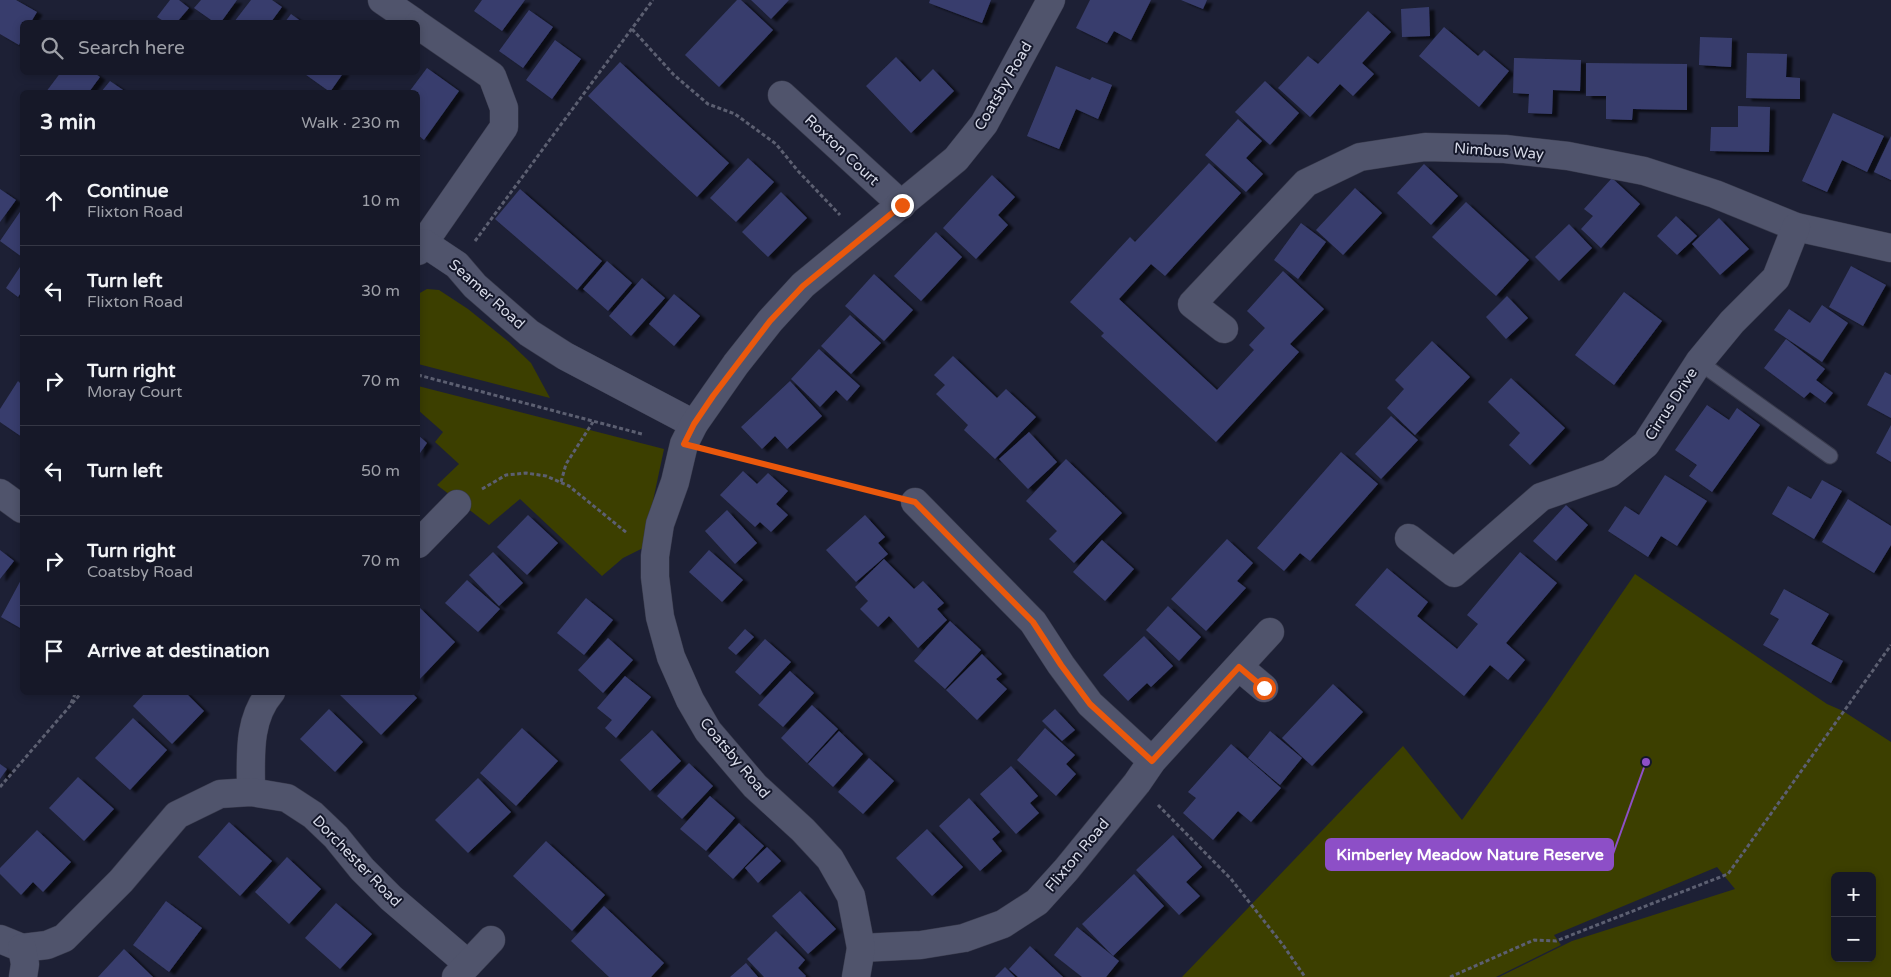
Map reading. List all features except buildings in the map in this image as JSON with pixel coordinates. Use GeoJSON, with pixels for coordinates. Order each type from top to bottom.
{"type":"FeatureCollection","features":[{"type":"Feature","properties":{"kind":"street"},"geometry":{"type":"LineString","coordinates":[[382,0],[411,20]]}},
{"type":"Feature","properties":{"kind":"street","name":"Coatsby Road"},"geometry":{"type":"LineString","coordinates":[[856,977],[861,948],[851,896],[830,859],[804,830],[754,786],[708,731],[690,700],[671,658],[660,617],[655,577],[655,556],[660,524],[689,434],[736,364],[770,321],[803,286],[956,159],[984,124],[1051,0]]}},
{"type":"Feature","properties":{"kind":"street","name":"Seamer Road"},"geometry":{"type":"LineString","coordinates":[[420,26],[492,76],[504,108],[504,127],[421,247],[457,265],[476,286],[536,337],[689,434]]}},
{"type":"Feature","properties":{"kind":"street","name":"Roxton Court"},"geometry":{"type":"LineString","coordinates":[[782,95],[902,205]]}},
{"type":"Feature","properties":{"kind":"street","name":"Nimbus Way"},"geometry":{"type":"LineString","coordinates":[[1224,329],[1192,304],[1306,183],[1360,157],[1426,147],[1505,149],[1568,156],[1644,171],[1716,194],[1796,227],[1891,248]]}},
{"type":"Feature","properties":{"kind":"street","name":"Cirrus Drive"},"geometry":{"type":"LineString","coordinates":[[1409,538],[1454,573],[1541,497],[1610,473],[1646,444],[1698,362],[1732,322],[1776,278],[1796,227]]}},
{"type":"Feature","properties":{"kind":"street"},"geometry":{"type":"LineString","coordinates":[[0,493],[20,508]]}},
{"type":"Feature","properties":{"kind":"street"},"geometry":{"type":"LineString","coordinates":[[915,502],[1033,622],[1061,665],[1090,704],[1145,772]]}},
{"type":"Feature","properties":{"kind":"street"},"geometry":{"type":"LineString","coordinates":[[420,542],[457,504]]}},
{"type":"Feature","properties":{"kind":"street","name":"Flixton Road"},"geometry":{"type":"LineString","coordinates":[[861,948],[921,945],[964,938],[1003,924],[1036,902],[1066,870],[1145,772],[1270,632]]}},
{"type":"Feature","properties":{"kind":"street"},"geometry":{"type":"LineString","coordinates":[[1239,667],[1264,688]]}},
{"type":"Feature","properties":{"kind":"street"},"geometry":{"type":"LineString","coordinates":[[251,792],[251,752],[256,718],[263,701],[268,695]]}},
{"type":"Feature","properties":{"kind":"street","name":"Dorchester Road"},"geometry":{"type":"LineString","coordinates":[[11,944],[47,945],[64,938],[121,881],[176,815],[220,794],[251,792],[287,798],[313,815],[336,837],[362,869],[462,971],[491,940]]}},
{"type":"Feature","properties":{"kind":"street"},"geometry":{"type":"LineString","coordinates":[[11,944],[25,964],[23,977]]}},
{"type":"Feature","properties":{"kind":"lane"},"geometry":{"type":"LineString","coordinates":[[1698,362],[1830,456]]}},
{"type":"Feature","properties":{"kind":"path"},"geometry":{"type":"LineString","coordinates":[[457,265],[653,0]]}},
{"type":"Feature","properties":{"kind":"path"},"geometry":{"type":"LineString","coordinates":[[632,29],[674,75],[708,104],[735,114],[776,144],[798,171],[862,238]]}},
{"type":"Feature","properties":{"kind":"path"},"geometry":{"type":"LineString","coordinates":[[420,376],[593,422],[689,434],[915,502]]}},
{"type":"Feature","properties":{"kind":"path"},"geometry":{"type":"LineString","coordinates":[[560,482],[566,464],[593,422]]}},
{"type":"Feature","properties":{"kind":"path"},"geometry":{"type":"LineString","coordinates":[[457,504],[506,475],[526,473],[546,476],[569,486],[655,556]]}},
{"type":"Feature","properties":{"kind":"path"},"geometry":{"type":"LineString","coordinates":[[1450,977],[1534,940],[1556,941],[1728,874],[1891,645]]}},
{"type":"Feature","properties":{"kind":"path"},"geometry":{"type":"LineString","coordinates":[[69,708],[75,695]]}},
{"type":"Feature","properties":{"kind":"path"},"geometry":{"type":"LineString","coordinates":[[0,787],[80,695]]}},
{"type":"Feature","properties":{"kind":"path"},"geometry":{"type":"LineString","coordinates":[[1145,772],[1284,945],[1305,977]]}},
{"type":"Feature","properties":{"kind":"shaded area"},"geometry":{"type":"Polygon","coordinates":[[[427,289],[439,290],[468,309],[509,342],[531,363],[550,398],[420,365],[420,293],[427,289]]]}},
{"type":"Feature","properties":{"kind":"shaded area"},"geometry":{"type":"Polygon","coordinates":[[[420,387],[664,449],[643,548],[623,558],[602,576],[520,499],[489,525],[437,485],[459,464],[435,442],[443,432],[420,412],[420,387]]]}},
{"type":"Feature","properties":{"kind":"shaded area"},"geometry":{"type":"Polygon","coordinates":[[[1635,574],[1827,704],[1843,711],[1891,742],[1891,977],[1499,977],[1572,941],[1735,889],[1717,867],[1554,935],[1561,945],[1496,977],[1182,977],[1403,746],[1462,820],[1548,701],[1635,574]]]}},
{"type":"Feature","properties":{"kind":"place","name":"Kimberley Meadow Nature Reserve"},"geometry":{"type":"Point","coordinates":[1646,762]}},
{"type":"Feature","properties":{"kind":"route"},"geometry":{"type":"LineString","coordinates":[[902,205],[803,286],[770,321],[713,396],[694,424],[684,444],[915,502],[1033,622],[1061,665],[1090,704],[1152,761],[1239,667],[1264,688]]}}]}
